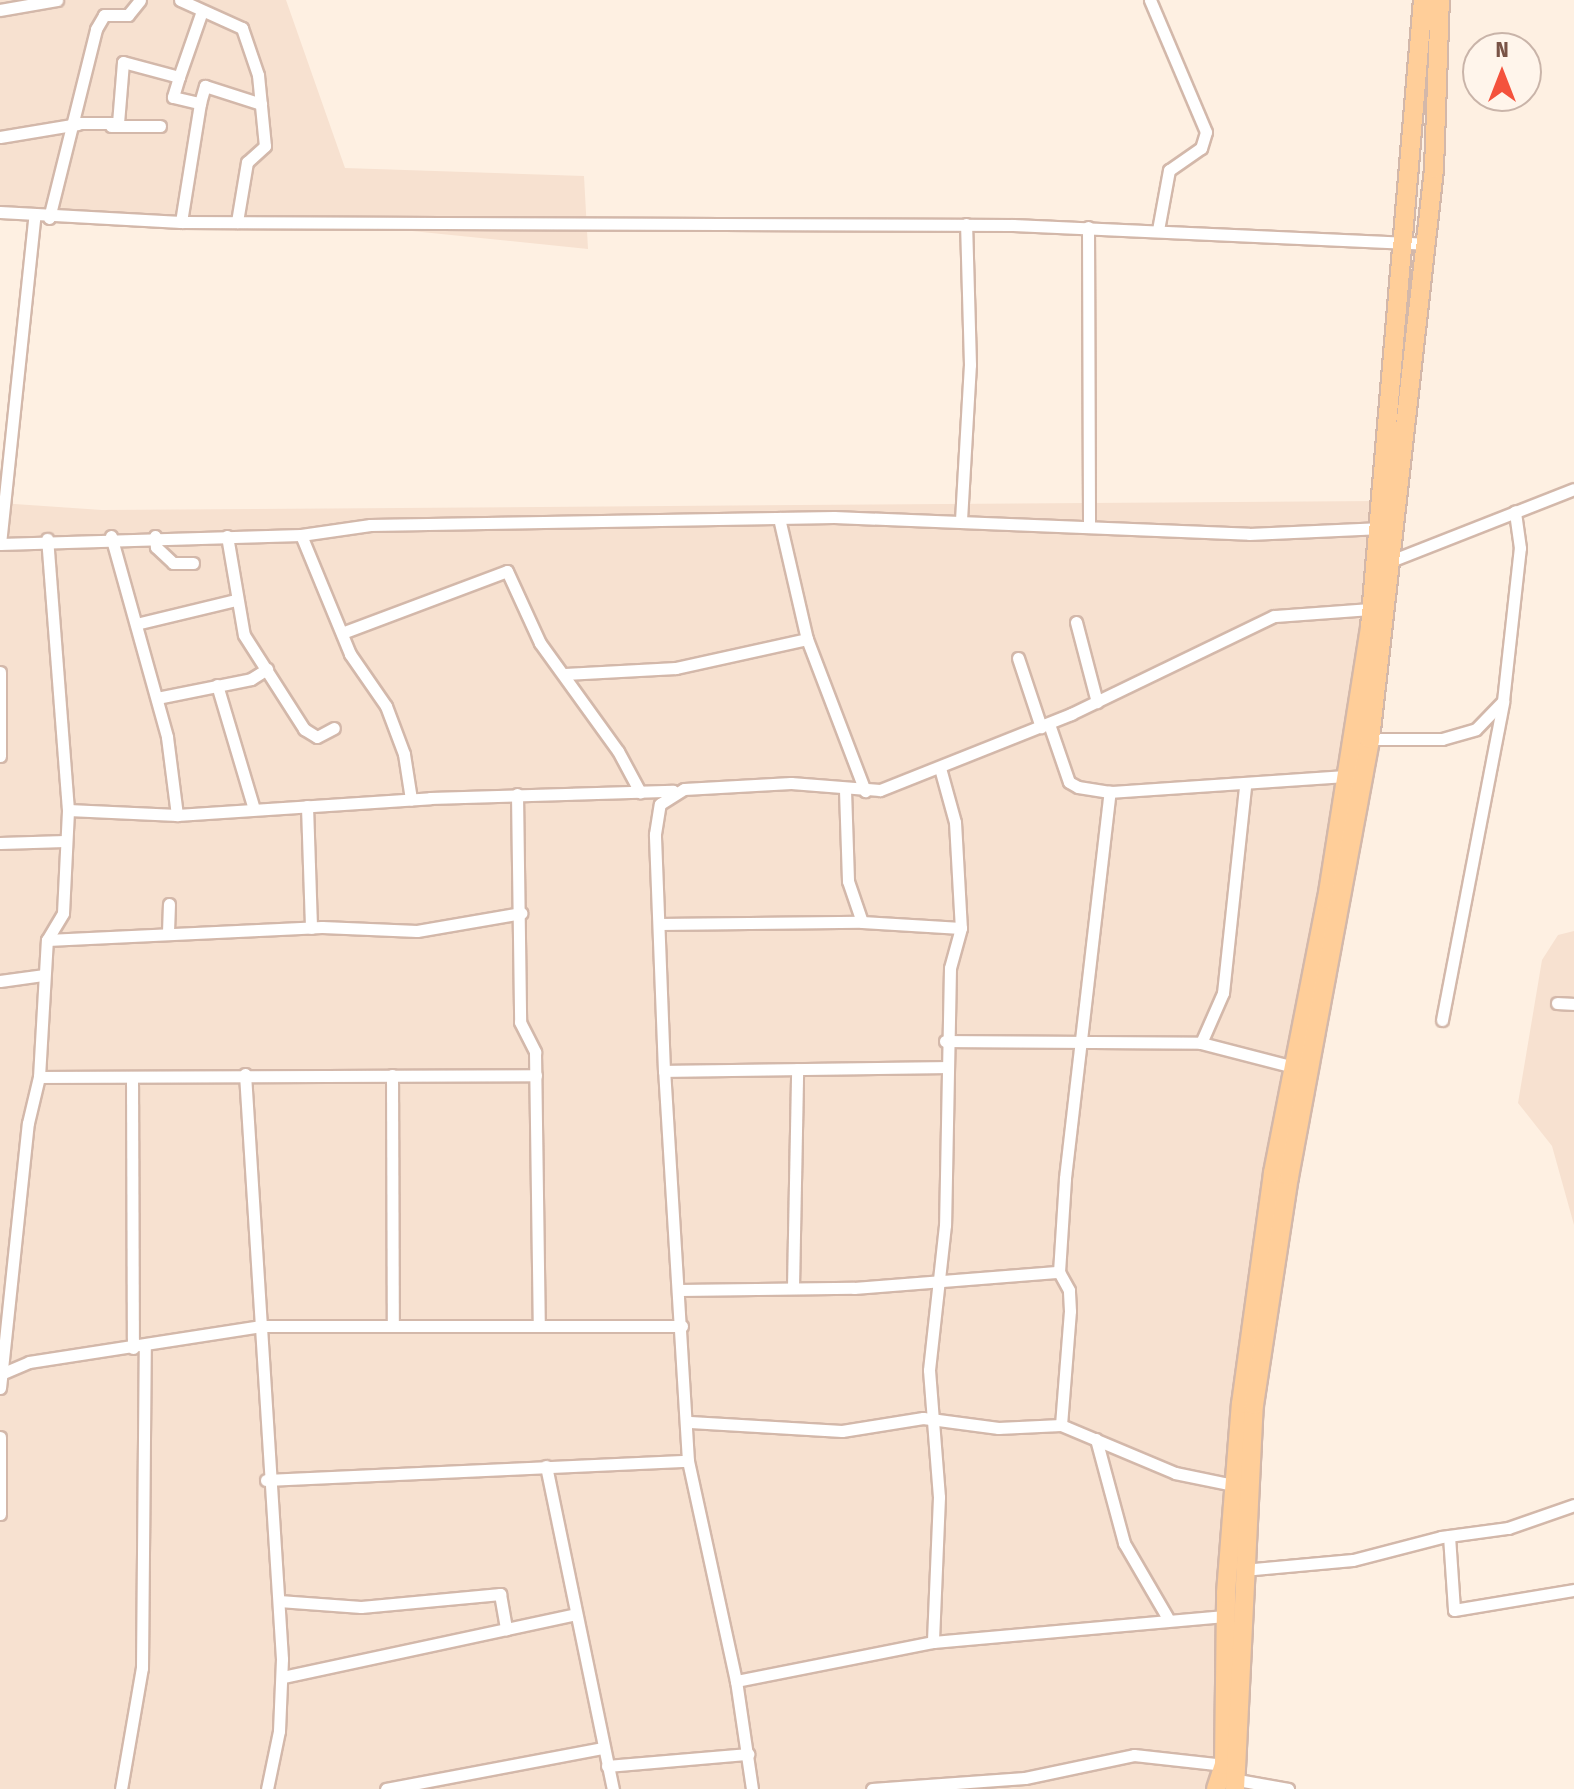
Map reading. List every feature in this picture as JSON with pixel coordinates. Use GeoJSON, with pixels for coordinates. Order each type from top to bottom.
{"type":"FeatureCollection","features":[{"type":"Feature","properties":{"kind":"main road"},"geometry":{"type":"LineString","coordinates":[[1225,1780],[1225,1616],[1233,1485],[1257,1270],[1347,776],[1372,609],[1382,528],[1423,0]]}},
{"type":"Feature","properties":{"kind":"main road"},"geometry":{"type":"LineString","coordinates":[[1225,1780],[1242,1722],[1243,1570],[1272,1275],[1370,739],[1393,560],[1426,244],[1440,0]]}},
{"type":"Feature","properties":{"kind":"street"},"geometry":{"type":"LineString","coordinates":[[0,10],[56,0]]}},
{"type":"Feature","properties":{"kind":"street"},"geometry":{"type":"LineString","coordinates":[[49,218],[99,20],[128,15],[140,0]]}},
{"type":"Feature","properties":{"kind":"street"},"geometry":{"type":"LineString","coordinates":[[180,0],[242,28],[261,104],[265,146],[247,162],[237,222]]}},
{"type":"Feature","properties":{"kind":"street"},"geometry":{"type":"LineString","coordinates":[[1150,0],[1206,132],[1201,148],[1169,170],[1158,230]]}},
{"type":"Feature","properties":{"kind":"street"},"geometry":{"type":"LineString","coordinates":[[200,103],[173,97],[202,11]]}},
{"type":"Feature","properties":{"kind":"street"},"geometry":{"type":"LineString","coordinates":[[0,137],[73,123],[118,123],[123,62],[179,77]]}},
{"type":"Feature","properties":{"kind":"street"},"geometry":{"type":"LineString","coordinates":[[181,222],[205,86],[261,104]]}},
{"type":"Feature","properties":{"kind":"street"},"geometry":{"type":"LineString","coordinates":[[73,123],[160,126]]}},
{"type":"Feature","properties":{"kind":"street"},"geometry":{"type":"LineString","coordinates":[[0,212],[34,218],[181,222],[966,224],[1426,244]]}},
{"type":"Feature","properties":{"kind":"street"},"geometry":{"type":"LineString","coordinates":[[34,218],[0,544],[111,536],[301,535],[370,525],[779,518],[961,520],[1249,534],[1382,528]]}},
{"type":"Feature","properties":{"kind":"street"},"geometry":{"type":"LineString","coordinates":[[961,520],[970,365],[966,224]]}},
{"type":"Feature","properties":{"kind":"street"},"geometry":{"type":"LineString","coordinates":[[1088,227],[1089,525]]}},
{"type":"Feature","properties":{"kind":"street"},"geometry":{"type":"LineString","coordinates":[[1393,560],[1574,489]]}},
{"type":"Feature","properties":{"kind":"street"},"geometry":{"type":"LineString","coordinates":[[1442,1020],[1503,701],[1516,603],[1515,511]]}},
{"type":"Feature","properties":{"kind":"street"},"geometry":{"type":"LineString","coordinates":[[779,518],[807,639],[865,791]]}},
{"type":"Feature","properties":{"kind":"street"},"geometry":{"type":"LineString","coordinates":[[301,535],[342,633],[386,706],[404,754],[411,799]]}},
{"type":"Feature","properties":{"kind":"street"},"geometry":{"type":"LineString","coordinates":[[111,536],[157,698],[177,815]]}},
{"type":"Feature","properties":{"kind":"street"},"geometry":{"type":"LineString","coordinates":[[155,536],[156,547],[173,563],[193,563]]}},
{"type":"Feature","properties":{"kind":"street"},"geometry":{"type":"LineString","coordinates":[[227,536],[244,635],[310,735],[334,728]]}},
{"type":"Feature","properties":{"kind":"street"},"geometry":{"type":"LineString","coordinates":[[0,1388],[3,1309],[39,1077],[47,940],[63,913],[68,810],[47,539]]}},
{"type":"Feature","properties":{"kind":"street"},"geometry":{"type":"LineString","coordinates":[[342,633],[507,571],[540,643],[565,674],[640,792]]}},
{"type":"Feature","properties":{"kind":"street"},"geometry":{"type":"LineString","coordinates":[[136,624],[236,600]]}},
{"type":"Feature","properties":{"kind":"street"},"geometry":{"type":"LineString","coordinates":[[68,810],[177,815],[411,799],[673,791],[791,783],[865,791],[940,768],[1045,726],[1274,616],[1372,609]]}},
{"type":"Feature","properties":{"kind":"street"},"geometry":{"type":"LineString","coordinates":[[1076,622],[1097,702]]}},
{"type":"Feature","properties":{"kind":"street"},"geometry":{"type":"LineString","coordinates":[[565,674],[676,668],[807,639]]}},
{"type":"Feature","properties":{"kind":"street"},"geometry":{"type":"LineString","coordinates":[[1018,658],[1069,782],[1110,792],[1245,786],[1347,776]]}},
{"type":"Feature","properties":{"kind":"street"},"geometry":{"type":"LineString","coordinates":[[157,698],[217,685],[267,669]]}},
{"type":"Feature","properties":{"kind":"street"},"geometry":{"type":"LineString","coordinates":[[0,672],[5,724],[0,756]]}},
{"type":"Feature","properties":{"kind":"street"},"geometry":{"type":"LineString","coordinates":[[217,685],[254,809]]}},
{"type":"Feature","properties":{"kind":"street"},"geometry":{"type":"LineString","coordinates":[[1370,739],[1442,739],[1476,729],[1503,701]]}},
{"type":"Feature","properties":{"kind":"street"},"geometry":{"type":"LineString","coordinates":[[933,1642],[939,1497],[929,1419],[936,1282],[945,1225],[945,1041],[952,949],[961,928],[955,822],[940,768]]}},
{"type":"Feature","properties":{"kind":"street"},"geometry":{"type":"LineString","coordinates":[[1201,1043],[1223,993],[1245,786]]}},
{"type":"Feature","properties":{"kind":"street"},"geometry":{"type":"LineString","coordinates":[[845,790],[848,881],[862,922]]}},
{"type":"Feature","properties":{"kind":"street"},"geometry":{"type":"LineString","coordinates":[[673,791],[657,810],[659,924],[664,1071],[690,1422],[688,1461],[736,1681],[752,1789]]}},
{"type":"Feature","properties":{"kind":"street"},"geometry":{"type":"LineString","coordinates":[[1061,1425],[1070,1311],[1069,1290],[1059,1272],[1071,1116],[1086,1039],[1110,792]]}},
{"type":"Feature","properties":{"kind":"street"},"geometry":{"type":"LineString","coordinates":[[517,794],[521,913],[520,1022],[535,1052],[536,1075],[539,1323]]}},
{"type":"Feature","properties":{"kind":"street"},"geometry":{"type":"LineString","coordinates":[[307,806],[311,928]]}},
{"type":"Feature","properties":{"kind":"street"},"geometry":{"type":"LineString","coordinates":[[0,843],[65,841]]}},
{"type":"Feature","properties":{"kind":"street"},"geometry":{"type":"LineString","coordinates":[[168,932],[169,904]]}},
{"type":"Feature","properties":{"kind":"street"},"geometry":{"type":"LineString","coordinates":[[47,940],[168,932],[311,928],[417,931],[521,913]]}},
{"type":"Feature","properties":{"kind":"street"},"geometry":{"type":"LineString","coordinates":[[659,924],[862,922],[961,928]]}},
{"type":"Feature","properties":{"kind":"street"},"geometry":{"type":"LineString","coordinates":[[0,981],[43,975]]}},
{"type":"Feature","properties":{"kind":"street"},"geometry":{"type":"LineString","coordinates":[[1557,1003],[1574,1004]]}},
{"type":"Feature","properties":{"kind":"street"},"geometry":{"type":"LineString","coordinates":[[945,1041],[1086,1039],[1201,1043],[1294,1067]]}},
{"type":"Feature","properties":{"kind":"street"},"geometry":{"type":"LineString","coordinates":[[664,1071],[945,1067]]}},
{"type":"Feature","properties":{"kind":"street"},"geometry":{"type":"LineString","coordinates":[[793,1287],[797,1069]]}},
{"type":"Feature","properties":{"kind":"street"},"geometry":{"type":"LineString","coordinates":[[245,1074],[261,1326],[266,1480],[279,1601],[283,1677],[267,1789]]}},
{"type":"Feature","properties":{"kind":"street"},"geometry":{"type":"LineString","coordinates":[[392,1075],[393,1323]]}},
{"type":"Feature","properties":{"kind":"street"},"geometry":{"type":"LineString","coordinates":[[39,1077],[536,1075]]}},
{"type":"Feature","properties":{"kind":"street"},"geometry":{"type":"LineString","coordinates":[[121,1789],[142,1668],[139,1346],[132,1077]]}},
{"type":"Feature","properties":{"kind":"street"},"geometry":{"type":"LineString","coordinates":[[679,1290],[936,1282],[1059,1272]]}},
{"type":"Feature","properties":{"kind":"street"},"geometry":{"type":"LineString","coordinates":[[1,1374],[29,1362],[261,1326],[539,1323],[682,1326]]}},
{"type":"Feature","properties":{"kind":"street"},"geometry":{"type":"LineString","coordinates":[[690,1422],[853,1431],[929,1419],[998,1428],[1061,1425],[1175,1473],[1233,1485]]}},
{"type":"Feature","properties":{"kind":"street"},"geometry":{"type":"LineString","coordinates":[[0,1437],[0,1514]]}},
{"type":"Feature","properties":{"kind":"street"},"geometry":{"type":"LineString","coordinates":[[1096,1439],[1124,1543],[1167,1617]]}},
{"type":"Feature","properties":{"kind":"street"},"geometry":{"type":"LineString","coordinates":[[266,1480],[688,1461]]}},
{"type":"Feature","properties":{"kind":"street"},"geometry":{"type":"LineString","coordinates":[[546,1466],[573,1615],[613,1789]]}},
{"type":"Feature","properties":{"kind":"street"},"geometry":{"type":"LineString","coordinates":[[1243,1570],[1353,1560],[1449,1536],[1518,1526],[1574,1505]]}},
{"type":"Feature","properties":{"kind":"street"},"geometry":{"type":"LineString","coordinates":[[1449,1536],[1454,1610],[1574,1590]]}},
{"type":"Feature","properties":{"kind":"street"},"geometry":{"type":"LineString","coordinates":[[279,1601],[361,1607],[500,1594],[506,1629]]}},
{"type":"Feature","properties":{"kind":"street"},"geometry":{"type":"LineString","coordinates":[[283,1677],[573,1615]]}},
{"type":"Feature","properties":{"kind":"street"},"geometry":{"type":"LineString","coordinates":[[736,1681],[933,1642],[1167,1617],[1225,1616]]}},
{"type":"Feature","properties":{"kind":"street"},"geometry":{"type":"LineString","coordinates":[[386,1789],[603,1748]]}},
{"type":"Feature","properties":{"kind":"street"},"geometry":{"type":"LineString","coordinates":[[607,1766],[748,1754]]}},
{"type":"Feature","properties":{"kind":"street"},"geometry":{"type":"LineString","coordinates":[[872,1789],[1025,1778],[1134,1755],[1225,1780],[1288,1789]]}},
{"type":"Feature","properties":{"kind":"shaded area"},"geometry":{"type":"Polygon","coordinates":[[[0,0],[286,0],[345,168],[584,176],[588,249],[304,220],[0,209],[0,0]]]}},
{"type":"Feature","properties":{"kind":"shaded area"},"geometry":{"type":"Polygon","coordinates":[[[1380,501],[1217,1789],[0,1789],[0,503],[102,510],[1380,501]]]}},
{"type":"Feature","properties":{"kind":"shaded area"},"geometry":{"type":"Polygon","coordinates":[[[1574,931],[1574,1225],[1552,1146],[1518,1103],[1542,960],[1558,935],[1574,931]]]}}]}
